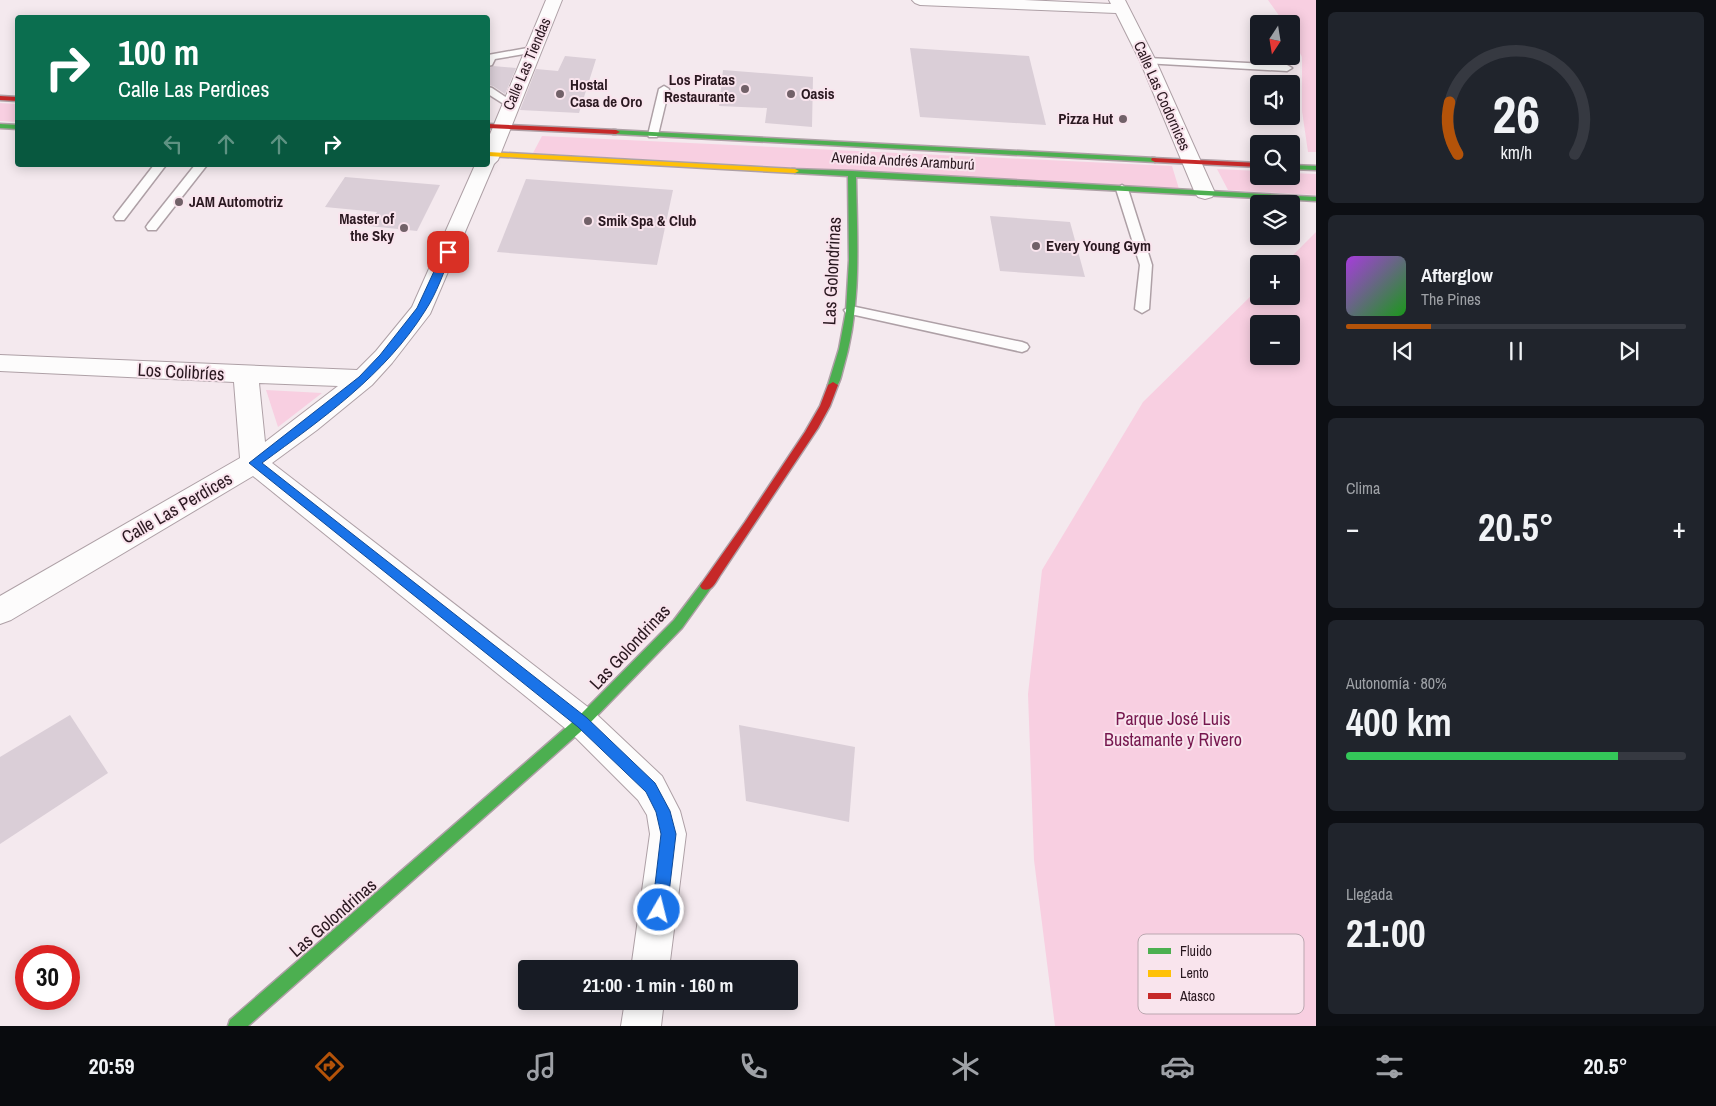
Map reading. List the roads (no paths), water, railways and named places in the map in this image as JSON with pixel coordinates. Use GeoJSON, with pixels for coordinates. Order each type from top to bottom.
{"type":"FeatureCollection","features":[{"type":"Feature","properties":{"kind":"main road"},"geometry":{"type":"LineString","coordinates":[[0,98],[15,99]]}},
{"type":"Feature","properties":{"kind":"main road"},"geometry":{"type":"LineString","coordinates":[[0,126],[15,127]]}},
{"type":"Feature","properties":{"kind":"main road","name":"Avenida Andrés Aramburú"},"geometry":{"type":"LineString","coordinates":[[494,127],[1250,165]]}},
{"type":"Feature","properties":{"kind":"main road","name":"Avenida Andrés Aramburú"},"geometry":{"type":"LineString","coordinates":[[490,158],[852,173],[1316,199]]}},
{"type":"Feature","properties":{"kind":"main road"},"geometry":{"type":"LineString","coordinates":[[1300,167],[1316,168]]}},
{"type":"Feature","properties":{"kind":"main road","name":"Las Golondrinas"},"geometry":{"type":"LineString","coordinates":[[236,1026],[582,722],[678,624],[745,533],[818,420],[830,396],[846,342],[851,310],[853,274],[852,173]]}},
{"type":"Feature","properties":{"kind":"street","name":"Calle Las Tiendas"},"geometry":{"type":"LineString","coordinates":[[494,127],[511,104],[554,0]]}},
{"type":"Feature","properties":{"kind":"street"},"geometry":{"type":"LineString","coordinates":[[920,0],[1119,4]]}},
{"type":"Feature","properties":{"kind":"street","name":"Calle Las Codornices"},"geometry":{"type":"LineString","coordinates":[[1119,4],[1148,61],[1205,193]]}},
{"type":"Feature","properties":{"kind":"street","name":"Calle Las Perdices"},"geometry":{"type":"LineString","coordinates":[[490,148],[494,127]]}},
{"type":"Feature","properties":{"kind":"street","name":"Calle Las Perdices"},"geometry":{"type":"LineString","coordinates":[[0,611],[254,463],[308,424],[363,379],[384,357],[422,309],[484,167]]}},
{"type":"Feature","properties":{"kind":"street","name":"Los Colibríes"},"geometry":{"type":"LineString","coordinates":[[0,363],[363,379]]}},
{"type":"Feature","properties":{"kind":"street"},"geometry":{"type":"LineString","coordinates":[[246,374],[254,463],[582,722],[650,788],[663,811],[668,834],[651,960]]}},
{"type":"Feature","properties":{"kind":"street"},"geometry":{"type":"LineString","coordinates":[[641,1026],[644,1010]]}},
{"type":"Feature","properties":{"kind":"lane"},"geometry":{"type":"LineString","coordinates":[[490,59],[491,57],[533,50]]}},
{"type":"Feature","properties":{"kind":"lane"},"geometry":{"type":"LineString","coordinates":[[1148,61],[1287,68]]}},
{"type":"Feature","properties":{"kind":"lane"},"geometry":{"type":"LineString","coordinates":[[653,135],[664,89]]}},
{"type":"Feature","properties":{"kind":"lane"},"geometry":{"type":"LineString","coordinates":[[490,91],[511,104]]}},
{"type":"Feature","properties":{"kind":"lane"},"geometry":{"type":"LineString","coordinates":[[120,216],[158,167]]}},
{"type":"Feature","properties":{"kind":"lane"},"geometry":{"type":"LineString","coordinates":[[152,227],[199,167]]}},
{"type":"Feature","properties":{"kind":"lane"},"geometry":{"type":"LineString","coordinates":[[1122,189],[1146,265],[1142,309]]}},
{"type":"Feature","properties":{"kind":"lane"},"geometry":{"type":"LineString","coordinates":[[851,310],[1022,347]]}},
{"type":"Feature","properties":{"kind":"place","name":"Los Piratas Restaurante"},"geometry":{"type":"Point","coordinates":[745,89]}},
{"type":"Feature","properties":{"kind":"place","name":"Hostal Casa de Oro"},"geometry":{"type":"Point","coordinates":[560,94]}},
{"type":"Feature","properties":{"kind":"place","name":"Oasis"},"geometry":{"type":"Point","coordinates":[791,94]}},
{"type":"Feature","properties":{"kind":"place","name":"Pizza Hut"},"geometry":{"type":"Point","coordinates":[1123,119]}},
{"type":"Feature","properties":{"kind":"place","name":"JAM Automotriz"},"geometry":{"type":"Point","coordinates":[179,202]}},
{"type":"Feature","properties":{"kind":"place","name":"Smik Spa & Club"},"geometry":{"type":"Point","coordinates":[588,221]}},
{"type":"Feature","properties":{"kind":"place","name":"Master of the Sky"},"geometry":{"type":"Point","coordinates":[404,228]}},
{"type":"Feature","properties":{"kind":"place","name":"Every Young Gym"},"geometry":{"type":"Point","coordinates":[1036,246]}},
{"type":"Feature","properties":{"kind":"park label","name":"Parque José Luis Bustamante y Rivero"},"geometry":{"type":"Point","coordinates":[1173,730]}}]}
